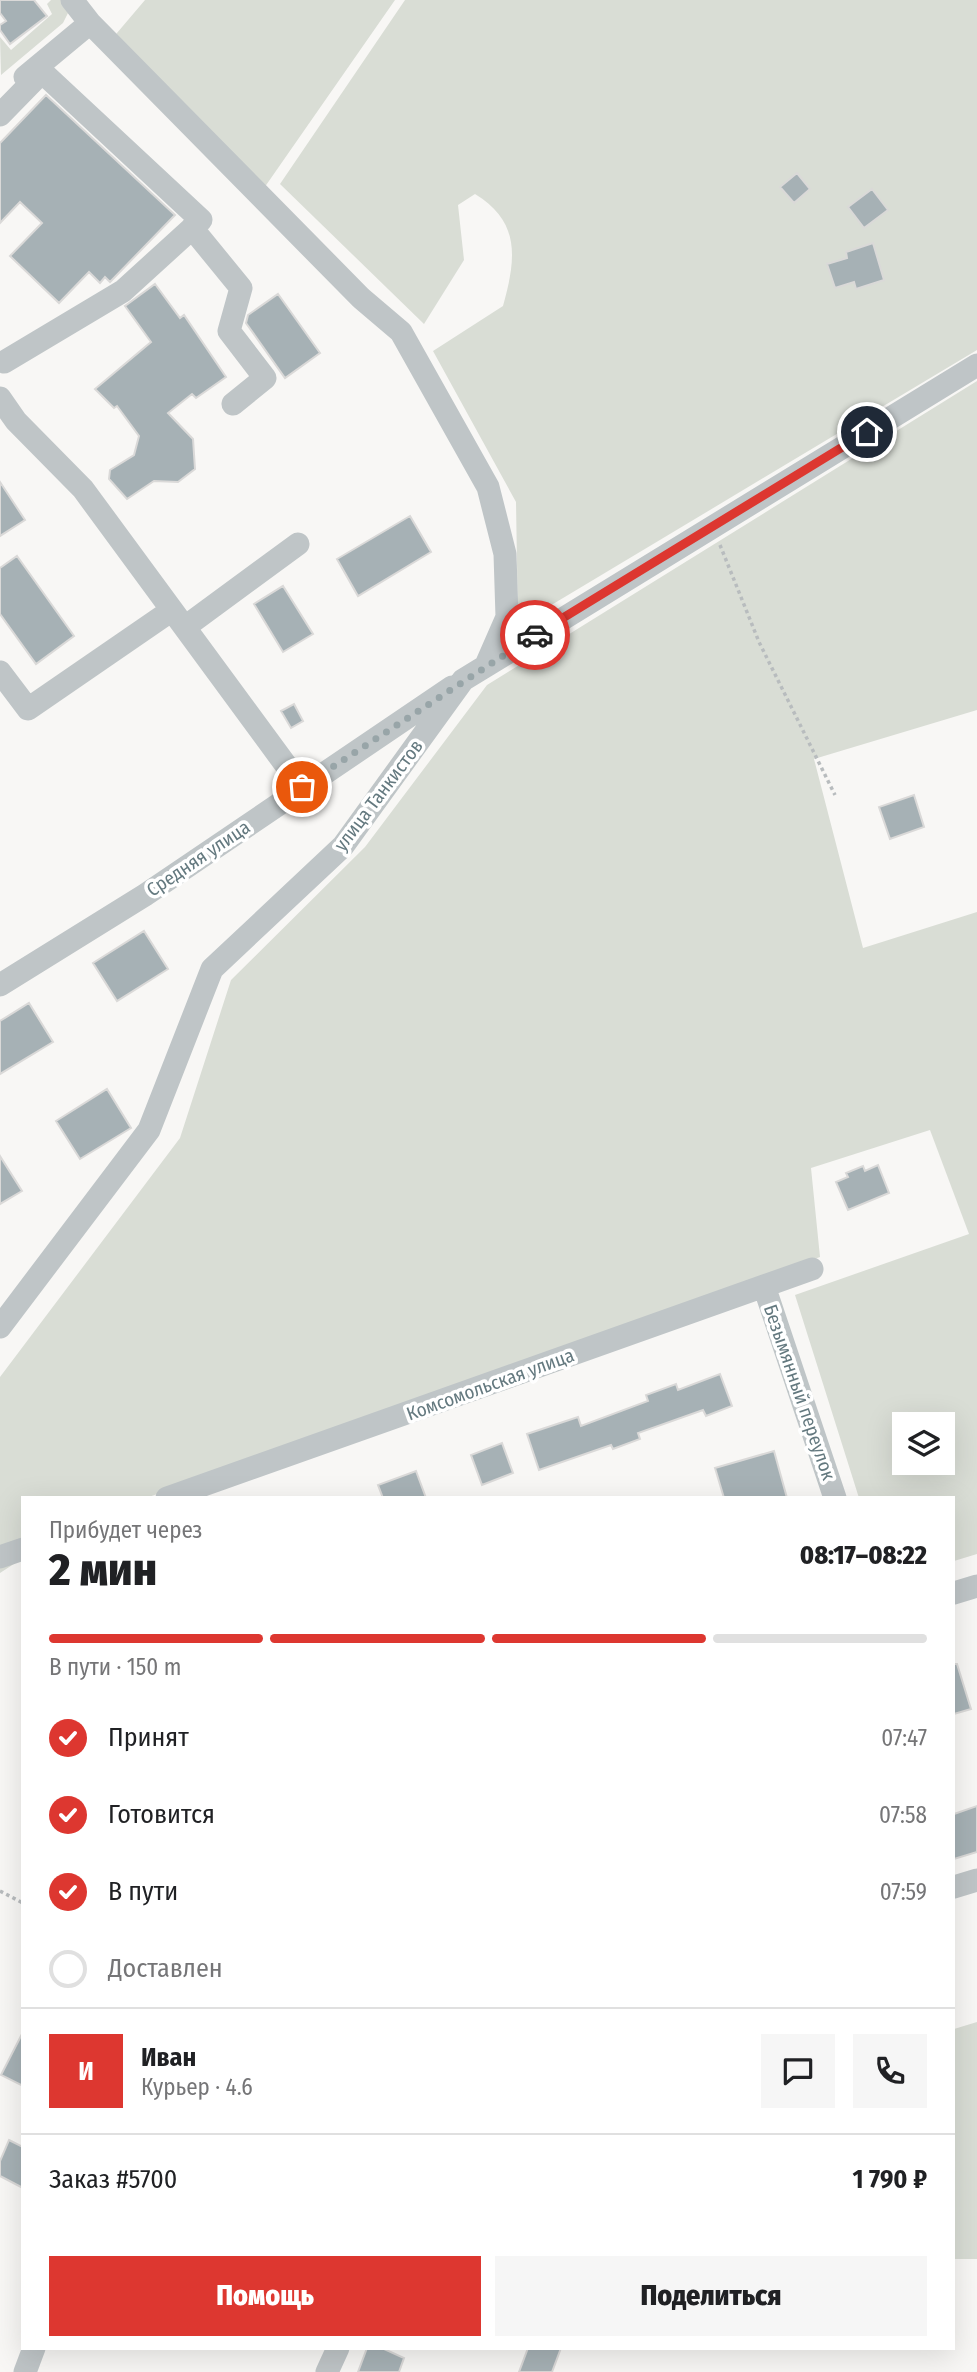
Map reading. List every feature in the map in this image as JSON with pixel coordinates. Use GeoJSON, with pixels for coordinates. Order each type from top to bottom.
{"type":"FeatureCollection","features":[{"type":"Feature","properties":{"kind":"street"},"geometry":{"type":"LineString","coordinates":[[72,0],[90,23],[361,298],[401,332],[488,487],[501,541],[507,617],[486,665]]}},
{"type":"Feature","properties":{"kind":"street"},"geometry":{"type":"LineString","coordinates":[[0,97],[90,23]]}},
{"type":"Feature","properties":{"kind":"street"},"geometry":{"type":"LineString","coordinates":[[0,115],[42,72],[201,220],[123,291],[1,362]]}},
{"type":"Feature","properties":{"kind":"street"},"geometry":{"type":"LineString","coordinates":[[192,228],[241,288],[229,331],[265,378],[233,404]]}},
{"type":"Feature","properties":{"kind":"street","name":"улица Танкистов"},"geometry":{"type":"LineString","coordinates":[[0,1327],[149,1130],[212,969],[343,846],[463,680],[977,365]]}},
{"type":"Feature","properties":{"kind":"street"},"geometry":{"type":"LineString","coordinates":[[0,398],[16,421],[83,489],[302,787]]}},
{"type":"Feature","properties":{"kind":"street"},"geometry":{"type":"LineString","coordinates":[[4,686],[28,709],[298,544]]}},
{"type":"Feature","properties":{"kind":"street","name":"Средняя улица"},"geometry":{"type":"LineString","coordinates":[[0,985],[145,895],[463,680]]}},
{"type":"Feature","properties":{"kind":"street","name":"Комсомольская улица"},"geometry":{"type":"LineString","coordinates":[[178,1496],[220,1488],[812,1269]]}},
{"type":"Feature","properties":{"kind":"street","name":"Безымянный переулок"},"geometry":{"type":"LineString","coordinates":[[764,1286],[834,1496]]}},
{"type":"Feature","properties":{"kind":"street"},"geometry":{"type":"LineString","coordinates":[[0,1557],[21,1550]]}},
{"type":"Feature","properties":{"kind":"street"},"geometry":{"type":"LineString","coordinates":[[955,1593],[977,1586]]}},
{"type":"Feature","properties":{"kind":"street"},"geometry":{"type":"LineString","coordinates":[[955,1887],[977,1880]]}},
{"type":"Feature","properties":{"kind":"street"},"geometry":{"type":"LineString","coordinates":[[25,2372],[33,2350]]}},
{"type":"Feature","properties":{"kind":"street"},"geometry":{"type":"LineString","coordinates":[[327,2372],[337,2350]]}},
{"type":"Feature","properties":{"kind":"path"},"geometry":{"type":"LineString","coordinates":[[713,527],[759,642],[835,795]]}},
{"type":"Feature","properties":{"kind":"path"},"geometry":{"type":"LineString","coordinates":[[0,1891],[21,1902]]}},
{"type":"Feature","properties":{"kind":"shaded area"},"geometry":{"type":"Polygon","coordinates":[[[51,0],[63,0],[68,13],[63,23],[1,75],[0,37],[11,50],[52,14],[47,4],[51,0]]]}},
{"type":"Feature","properties":{"kind":"shaded area"},"geometry":{"type":"Polygon","coordinates":[[[145,0],[395,0],[262,191],[111,40],[145,0]]]}},
{"type":"Feature","properties":{"kind":"shaded area"},"geometry":{"type":"Polygon","coordinates":[[[405,0],[977,0],[977,350],[518,625],[516,502],[433,351],[503,306],[511,273],[508,229],[490,205],[475,194],[458,205],[464,260],[424,324],[280,184],[405,0]]]}},
{"type":"Feature","properties":{"kind":"shaded area"},"geometry":{"type":"Polygon","coordinates":[[[977,381],[977,710],[814,759],[863,948],[977,912],[977,1554],[955,1561],[955,1496],[858,1496],[795,1295],[969,1234],[930,1130],[811,1168],[820,1257],[152,1496],[21,1496],[21,1559],[0,1573],[0,1377],[180,1138],[231,980],[365,847],[487,685],[977,381]]]}},
{"type":"Feature","properties":{"kind":"shaded area"},"geometry":{"type":"Polygon","coordinates":[[[977,2022],[977,2259],[955,2259],[955,2029],[977,2022]]]}},
{"type":"Feature","properties":{"kind":"building"},"geometry":{"type":"Polygon","coordinates":[[[0,0],[34,0],[47,16],[10,44],[0,30],[0,25],[6,21],[0,13],[0,0]]]}},
{"type":"Feature","properties":{"kind":"building"},"geometry":{"type":"Polygon","coordinates":[[[46,95],[175,215],[110,282],[105,277],[100,283],[89,272],[59,303],[10,256],[42,223],[20,202],[0,223],[0,143],[46,95]]]}},
{"type":"Feature","properties":{"kind":"building"},"geometry":{"type":"Polygon","coordinates":[[[797,173],[810,189],[794,203],[780,187],[797,173]]]}},
{"type":"Feature","properties":{"kind":"building"},"geometry":{"type":"Polygon","coordinates":[[[872,189],[888,210],[864,228],[848,207],[872,189]]]}},
{"type":"Feature","properties":{"kind":"building"},"geometry":{"type":"Polygon","coordinates":[[[873,243],[884,280],[856,289],[854,282],[835,288],[827,264],[847,258],[846,252],[873,243]]]}},
{"type":"Feature","properties":{"kind":"building"},"geometry":{"type":"Polygon","coordinates":[[[155,284],[180,318],[184,315],[226,377],[196,398],[192,394],[168,413],[193,439],[195,469],[178,482],[154,481],[127,499],[109,479],[110,470],[134,455],[139,436],[117,406],[114,408],[95,389],[151,342],[125,306],[155,284]]]}},
{"type":"Feature","properties":{"kind":"building"},"geometry":{"type":"Polygon","coordinates":[[[278,294],[320,353],[285,378],[246,323],[248,315],[278,294]]]}},
{"type":"Feature","properties":{"kind":"building"},"geometry":{"type":"Polygon","coordinates":[[[0,482],[25,520],[0,536],[0,482]]]}},
{"type":"Feature","properties":{"kind":"building"},"geometry":{"type":"Polygon","coordinates":[[[410,516],[431,552],[358,596],[337,559],[410,516]]]}},
{"type":"Feature","properties":{"kind":"building"},"geometry":{"type":"Polygon","coordinates":[[[17,556],[74,636],[36,664],[0,614],[0,568],[17,556]]]}},
{"type":"Feature","properties":{"kind":"building"},"geometry":{"type":"Polygon","coordinates":[[[283,586],[313,634],[283,652],[254,604],[283,586]]]}},
{"type":"Feature","properties":{"kind":"building"},"geometry":{"type":"Polygon","coordinates":[[[294,704],[303,721],[291,728],[281,711],[294,704]]]}},
{"type":"Feature","properties":{"kind":"building"},"geometry":{"type":"Polygon","coordinates":[[[914,795],[924,827],[890,839],[879,807],[914,795]]]}},
{"type":"Feature","properties":{"kind":"building"},"geometry":{"type":"Polygon","coordinates":[[[144,931],[168,969],[117,1001],[93,963],[144,931]]]}},
{"type":"Feature","properties":{"kind":"building"},"geometry":{"type":"Polygon","coordinates":[[[29,1003],[53,1042],[0,1074],[0,1021],[29,1003]]]}},
{"type":"Feature","properties":{"kind":"building"},"geometry":{"type":"Polygon","coordinates":[[[107,1089],[131,1128],[80,1159],[56,1121],[107,1089]]]}},
{"type":"Feature","properties":{"kind":"building"},"geometry":{"type":"Polygon","coordinates":[[[0,1156],[22,1191],[0,1204],[0,1156]]]}},
{"type":"Feature","properties":{"kind":"building"},"geometry":{"type":"Polygon","coordinates":[[[878,1165],[889,1193],[848,1210],[836,1182],[848,1177],[846,1173],[863,1166],[865,1171],[878,1165]]]}},
{"type":"Feature","properties":{"kind":"building"},"geometry":{"type":"Polygon","coordinates":[[[720,1374],[732,1406],[706,1416],[703,1410],[638,1433],[640,1439],[613,1449],[611,1445],[539,1470],[527,1434],[578,1417],[581,1426],[648,1401],[646,1395],[676,1384],[678,1390],[720,1374]]]}},
{"type":"Feature","properties":{"kind":"building"},"geometry":{"type":"Polygon","coordinates":[[[502,1443],[513,1473],[482,1485],[471,1455],[502,1443]]]}},
{"type":"Feature","properties":{"kind":"building"},"geometry":{"type":"Polygon","coordinates":[[[774,1451],[786,1496],[723,1496],[715,1468],[774,1451]]]}},
{"type":"Feature","properties":{"kind":"building"},"geometry":{"type":"Polygon","coordinates":[[[416,1471],[425,1496],[382,1496],[378,1485],[416,1471]]]}},
{"type":"Feature","properties":{"kind":"building"},"geometry":{"type":"Polygon","coordinates":[[[955,1664],[957,1664],[971,1709],[955,1714],[955,1664]]]}},
{"type":"Feature","properties":{"kind":"building"},"geometry":{"type":"Polygon","coordinates":[[[977,1806],[977,1852],[955,1859],[955,1814],[977,1806]]]}},
{"type":"Feature","properties":{"kind":"building"},"geometry":{"type":"Polygon","coordinates":[[[21,2036],[21,2085],[1,2075],[21,2036]]]}},
{"type":"Feature","properties":{"kind":"building"},"geometry":{"type":"Polygon","coordinates":[[[9,2140],[21,2146],[21,2187],[0,2176],[0,2161],[9,2140]]]}},
{"type":"Feature","properties":{"kind":"building"},"geometry":{"type":"Polygon","coordinates":[[[366,2350],[386,2350],[404,2358],[399,2372],[358,2372],[366,2350]]]}},
{"type":"Feature","properties":{"kind":"building"},"geometry":{"type":"Polygon","coordinates":[[[527,2350],[560,2350],[552,2372],[519,2372],[527,2350]]]}},
{"type":"Feature","properties":{"kind":"way so far"},"geometry":{"type":"LineString","coordinates":[[302,787],[535,635]]}},
{"type":"Feature","properties":{"kind":"route"},"geometry":{"type":"LineString","coordinates":[[535,635],[867,432]]}}]}
